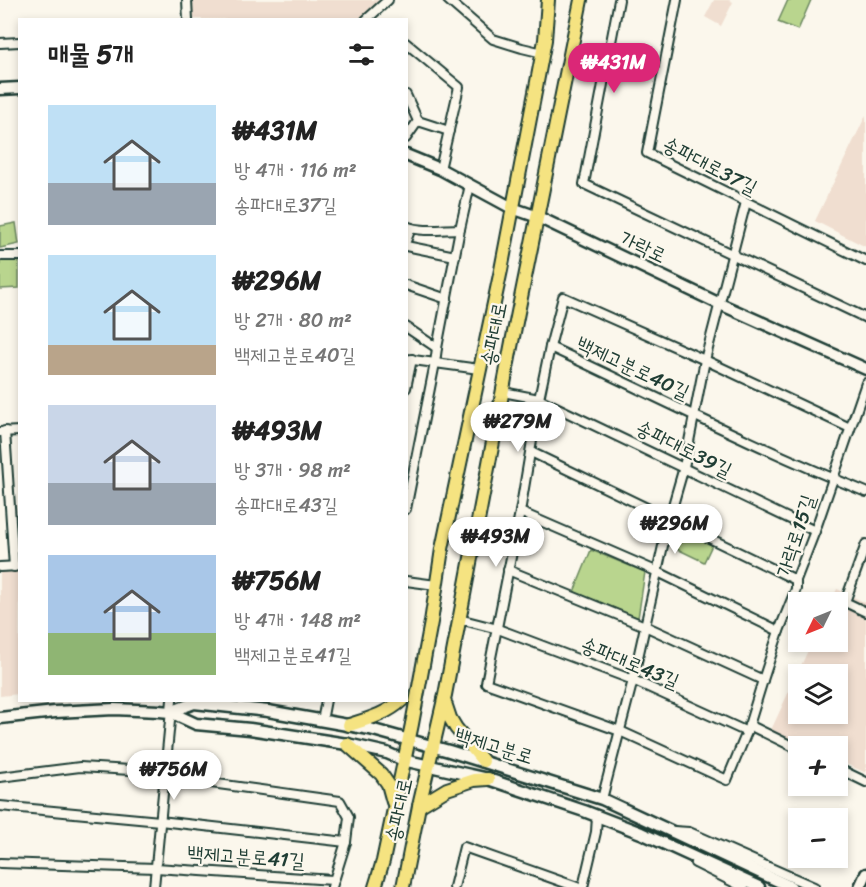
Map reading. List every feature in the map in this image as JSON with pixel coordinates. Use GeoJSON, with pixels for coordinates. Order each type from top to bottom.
{"type":"FeatureCollection","features":[{"type":"Feature","properties":{"kind":"main road","name":"송파대로"},"geometry":{"type":"LineString","coordinates":[[375,887],[394,806],[431,622],[442,549],[501,270],[543,53],[548,0]]}},
{"type":"Feature","properties":{"kind":"main road","name":"송파대로"},"geometry":{"type":"LineString","coordinates":[[403,887],[444,700],[581,0]]}},
{"type":"Feature","properties":{"kind":"main road"},"geometry":{"type":"LineString","coordinates":[[0,89],[18,88]]}},
{"type":"Feature","properties":{"kind":"main road","name":"가락로"},"geometry":{"type":"LineString","coordinates":[[408,155],[440,169],[512,208],[538,217],[720,304],[866,369]]}},
{"type":"Feature","properties":{"kind":"main road"},"geometry":{"type":"LineString","coordinates":[[408,693],[420,678]]}},
{"type":"Feature","properties":{"kind":"main road"},"geometry":{"type":"LineString","coordinates":[[444,700],[456,728],[483,761]]}},
{"type":"Feature","properties":{"kind":"main road"},"geometry":{"type":"LineString","coordinates":[[349,725],[380,715],[400,702]]}},
{"type":"Feature","properties":{"kind":"main road","name":"백제고분로"},"geometry":{"type":"LineString","coordinates":[[0,718],[55,712],[206,703],[268,711],[370,729],[483,761],[602,799],[791,887]]}},
{"type":"Feature","properties":{"kind":"main road","name":"백제고분로"},"geometry":{"type":"LineString","coordinates":[[171,706],[196,724],[250,729],[347,744],[387,753],[403,760],[488,779],[597,816],[667,844],[759,887]]}},
{"type":"Feature","properties":{"kind":"main road"},"geometry":{"type":"LineString","coordinates":[[347,744],[381,774],[388,784],[394,806]]}},
{"type":"Feature","properties":{"kind":"main road"},"geometry":{"type":"LineString","coordinates":[[419,807],[447,789],[474,780],[488,779]]}},
{"type":"Feature","properties":{"kind":"main road"},"geometry":{"type":"LineString","coordinates":[[860,887],[866,874]]}},
{"type":"Feature","properties":{"kind":"street"},"geometry":{"type":"LineString","coordinates":[[188,0],[188,18]]}},
{"type":"Feature","properties":{"kind":"street"},"geometry":{"type":"LineString","coordinates":[[372,18],[388,0]]}},
{"type":"Feature","properties":{"kind":"street"},"geometry":{"type":"LineString","coordinates":[[448,0],[493,39],[543,53]]}},
{"type":"Feature","properties":{"kind":"street"},"geometry":{"type":"LineString","coordinates":[[620,0],[584,184],[866,318]]}},
{"type":"Feature","properties":{"kind":"street","name":"송파대로37길"},"geometry":{"type":"LineString","coordinates":[[677,0],[647,153],[866,261]]}},
{"type":"Feature","properties":{"kind":"street"},"geometry":{"type":"LineString","coordinates":[[0,43],[18,42]]}},
{"type":"Feature","properties":{"kind":"street"},"geometry":{"type":"LineString","coordinates":[[408,45],[459,87],[440,169]]}},
{"type":"Feature","properties":{"kind":"street"},"geometry":{"type":"LineString","coordinates":[[408,99],[418,121],[449,131]]}},
{"type":"Feature","properties":{"kind":"street"},"geometry":{"type":"LineString","coordinates":[[408,135],[418,121]]}},
{"type":"Feature","properties":{"kind":"street"},"geometry":{"type":"LineString","coordinates":[[408,490],[470,185]]}},
{"type":"Feature","properties":{"kind":"street","name":"백제고분로40길"},"geometry":{"type":"LineString","coordinates":[[602,799],[633,680],[669,519],[684,467],[705,360],[746,202]]}},
{"type":"Feature","properties":{"kind":"street"},"geometry":{"type":"LineString","coordinates":[[409,227],[460,229]]}},
{"type":"Feature","properties":{"kind":"street"},"geometry":{"type":"LineString","coordinates":[[408,246],[455,256]]}},
{"type":"Feature","properties":{"kind":"street"},"geometry":{"type":"LineString","coordinates":[[0,256],[18,256]]}},
{"type":"Feature","properties":{"kind":"street"},"geometry":{"type":"LineString","coordinates":[[408,286],[447,299]]}},
{"type":"Feature","properties":{"kind":"street","name":"백제고분로40길"},"geometry":{"type":"LineString","coordinates":[[850,428],[563,297],[550,347],[866,492]]}},
{"type":"Feature","properties":{"kind":"street"},"geometry":{"type":"LineString","coordinates":[[408,328],[437,348]]}},
{"type":"Feature","properties":{"kind":"street"},"geometry":{"type":"LineString","coordinates":[[550,347],[486,683],[620,731],[727,780],[748,729]]}},
{"type":"Feature","properties":{"kind":"street"},"geometry":{"type":"LineString","coordinates":[[409,359],[479,369]]}},
{"type":"Feature","properties":{"kind":"street","name":"가락로15길"},"geometry":{"type":"LineString","coordinates":[[748,729],[779,631],[796,589],[796,580],[866,383]]}},
{"type":"Feature","properties":{"kind":"street","name":"송파대로39길"},"geometry":{"type":"LineString","coordinates":[[503,392],[539,399],[815,531]]}},
{"type":"Feature","properties":{"kind":"street"},"geometry":{"type":"LineString","coordinates":[[0,567],[17,566],[2,431],[18,431]]}},
{"type":"Feature","properties":{"kind":"street"},"geometry":{"type":"LineString","coordinates":[[531,452],[796,580]]}},
{"type":"Feature","properties":{"kind":"street"},"geometry":{"type":"LineString","coordinates":[[520,512],[658,572],[779,631]]}},
{"type":"Feature","properties":{"kind":"street"},"geometry":{"type":"LineString","coordinates":[[866,544],[865,554],[846,602],[866,612]]}},
{"type":"Feature","properties":{"kind":"street"},"geometry":{"type":"LineString","coordinates":[[508,570],[645,626],[763,680]]}},
{"type":"Feature","properties":{"kind":"street"},"geometry":{"type":"LineString","coordinates":[[408,581],[436,585]]}},
{"type":"Feature","properties":{"kind":"street","name":"송파대로43길"},"geometry":{"type":"LineString","coordinates":[[459,619],[498,629],[633,680],[788,745]]}},
{"type":"Feature","properties":{"kind":"street"},"geometry":{"type":"LineString","coordinates":[[322,721],[326,702]]}},
{"type":"Feature","properties":{"kind":"street"},"geometry":{"type":"LineString","coordinates":[[154,887],[171,706]]}},
{"type":"Feature","properties":{"kind":"street"},"geometry":{"type":"LineString","coordinates":[[0,777],[80,767],[164,771],[175,778],[340,801],[349,817],[346,842],[332,883]]}},
{"type":"Feature","properties":{"kind":"street"},"geometry":{"type":"LineString","coordinates":[[848,773],[866,782]]}},
{"type":"Feature","properties":{"kind":"street","name":"백제고분로41길"},"geometry":{"type":"LineString","coordinates":[[0,806],[160,820],[346,842]]}},
{"type":"Feature","properties":{"kind":"street"},"geometry":{"type":"LineString","coordinates":[[583,887],[596,832],[597,816]]}},
{"type":"Feature","properties":{"kind":"street"},"geometry":{"type":"LineString","coordinates":[[672,831],[689,832],[814,887]]}},
{"type":"Feature","properties":{"kind":"street"},"geometry":{"type":"LineString","coordinates":[[667,844],[679,855],[743,887]]}},
{"type":"Feature","properties":{"kind":"street"},"geometry":{"type":"LineString","coordinates":[[454,887],[464,847],[577,887]]}},
{"type":"Feature","properties":{"kind":"street","name":"백제고분로41길"},"geometry":{"type":"LineString","coordinates":[[0,862],[156,868],[332,883]]}},
{"type":"Feature","properties":{"kind":"shaded area"},"geometry":{"type":"Polygon","coordinates":[[[190,0],[383,0],[364,18],[191,18],[190,0]]]}},
{"type":"Feature","properties":{"kind":"shaded area"},"geometry":{"type":"Polygon","coordinates":[[[714,0],[733,2],[721,26],[705,17],[714,0]]]}},
{"type":"Feature","properties":{"kind":"shaded area"},"geometry":{"type":"Polygon","coordinates":[[[866,115],[866,247],[815,221],[866,115]]]}},
{"type":"Feature","properties":{"kind":"shaded area"},"geometry":{"type":"Polygon","coordinates":[[[0,572],[18,572],[18,694],[0,696],[0,572]]]}},
{"type":"Feature","properties":{"kind":"shaded area"},"geometry":{"type":"Polygon","coordinates":[[[848,594],[866,603],[866,773],[848,765],[848,736],[788,738],[771,730],[788,694],[788,724],[848,724],[848,664],[802,664],[807,652],[848,652],[848,594]]]}},
{"type":"Feature","properties":{"kind":"green space"},"geometry":{"type":"Polygon","coordinates":[[[788,0],[811,0],[798,30],[778,22],[788,0]]]}},
{"type":"Feature","properties":{"kind":"green space"},"geometry":{"type":"Polygon","coordinates":[[[16,223],[18,244],[0,248],[0,226],[16,223]]]}},
{"type":"Feature","properties":{"kind":"green space"},"geometry":{"type":"Polygon","coordinates":[[[18,258],[18,288],[0,289],[0,259],[18,258]]]}},
{"type":"Feature","properties":{"kind":"green space"},"geometry":{"type":"Polygon","coordinates":[[[677,528],[712,545],[704,562],[673,547],[677,528]]]}},
{"type":"Feature","properties":{"kind":"green space"},"geometry":{"type":"Polygon","coordinates":[[[591,550],[645,572],[638,618],[574,592],[591,550]]]}}]}
